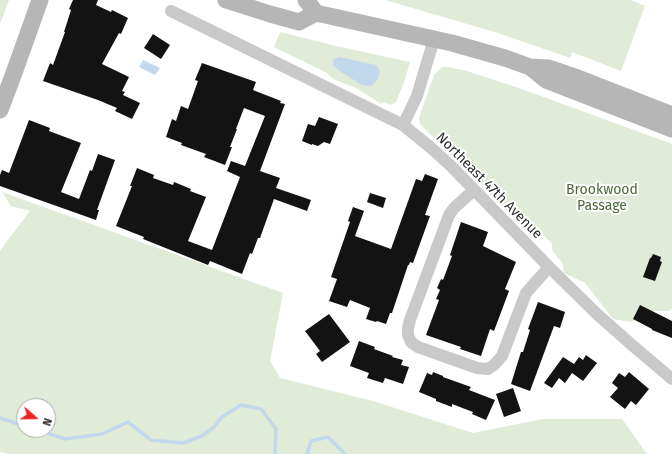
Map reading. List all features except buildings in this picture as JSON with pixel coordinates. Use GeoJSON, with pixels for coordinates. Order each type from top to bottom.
{"type":"FeatureCollection","features":[{"type":"Feature","properties":{"kind":"main road"},"geometry":{"type":"LineString","coordinates":[[0,110],[40,0]]}},
{"type":"Feature","properties":{"kind":"main road"},"geometry":{"type":"LineString","coordinates":[[226,0],[299,22],[311,7],[452,43],[505,58],[530,67],[549,68],[672,115]]}},
{"type":"Feature","properties":{"kind":"main road"},"geometry":{"type":"LineString","coordinates":[[530,67],[546,80],[672,129]]}},
{"type":"Feature","properties":{"kind":"street","name":"Northeast 47th Avenue"},"geometry":{"type":"LineString","coordinates":[[171,10],[403,126],[451,166],[598,315],[632,346],[672,379]]}},
{"type":"Feature","properties":{"kind":"street"},"geometry":{"type":"LineString","coordinates":[[403,126],[416,96],[434,39]]}},
{"type":"Feature","properties":{"kind":"street"},"geometry":{"type":"LineString","coordinates":[[474,190],[454,208],[449,215],[410,320],[408,335],[411,342],[418,347],[477,368],[488,369],[502,356],[526,293],[549,267]]}},
{"type":"Feature","properties":{"kind":"green space"},"geometry":{"type":"Polygon","coordinates":[[[0,0],[9,0],[0,24],[0,0]]]}},
{"type":"Feature","properties":{"kind":"green space"},"geometry":{"type":"Polygon","coordinates":[[[385,0],[631,0],[645,6],[621,71],[572,52],[570,58],[498,33],[385,0]]]}},
{"type":"Feature","properties":{"kind":"green space"},"geometry":{"type":"Polygon","coordinates":[[[280,32],[410,62],[396,102],[391,105],[384,102],[381,104],[356,88],[333,79],[327,73],[274,47],[280,32]]]}},
{"type":"Feature","properties":{"kind":"green space","name":"Brookwood Passage"},"geometry":{"type":"Polygon","coordinates":[[[442,67],[467,71],[519,88],[672,144],[672,309],[669,311],[655,311],[631,322],[613,319],[585,283],[564,273],[563,264],[552,250],[552,244],[531,222],[521,223],[510,214],[420,124],[419,118],[434,75],[442,67]]]}},
{"type":"Feature","properties":{"kind":"green space"},"geometry":{"type":"Polygon","coordinates":[[[2,192],[283,293],[270,361],[280,378],[373,401],[473,433],[543,419],[622,419],[647,454],[9,454],[0,452],[0,251],[30,211],[11,206],[2,192]]]}},
{"type":"Feature","properties":{"kind":"water"},"geometry":{"type":"Polygon","coordinates":[[[339,57],[376,65],[380,71],[378,79],[371,86],[362,85],[341,72],[333,65],[333,60],[339,57]]]}},
{"type":"Feature","properties":{"kind":"water"},"geometry":{"type":"Polygon","coordinates":[[[143,60],[160,68],[155,75],[139,67],[143,60]]]}},
{"type":"Feature","properties":{"kind":"waterway"},"geometry":{"type":"LineString","coordinates":[[56,436],[65,439],[102,434],[128,422],[151,440],[183,443],[202,436],[213,428],[222,417],[241,405],[261,409],[276,429],[275,454]]}},
{"type":"Feature","properties":{"kind":"waterway"},"geometry":{"type":"LineString","coordinates":[[0,418],[16,423]]}},
{"type":"Feature","properties":{"kind":"waterway"},"geometry":{"type":"LineString","coordinates":[[307,454],[311,441],[328,437],[345,454]]}}]}
